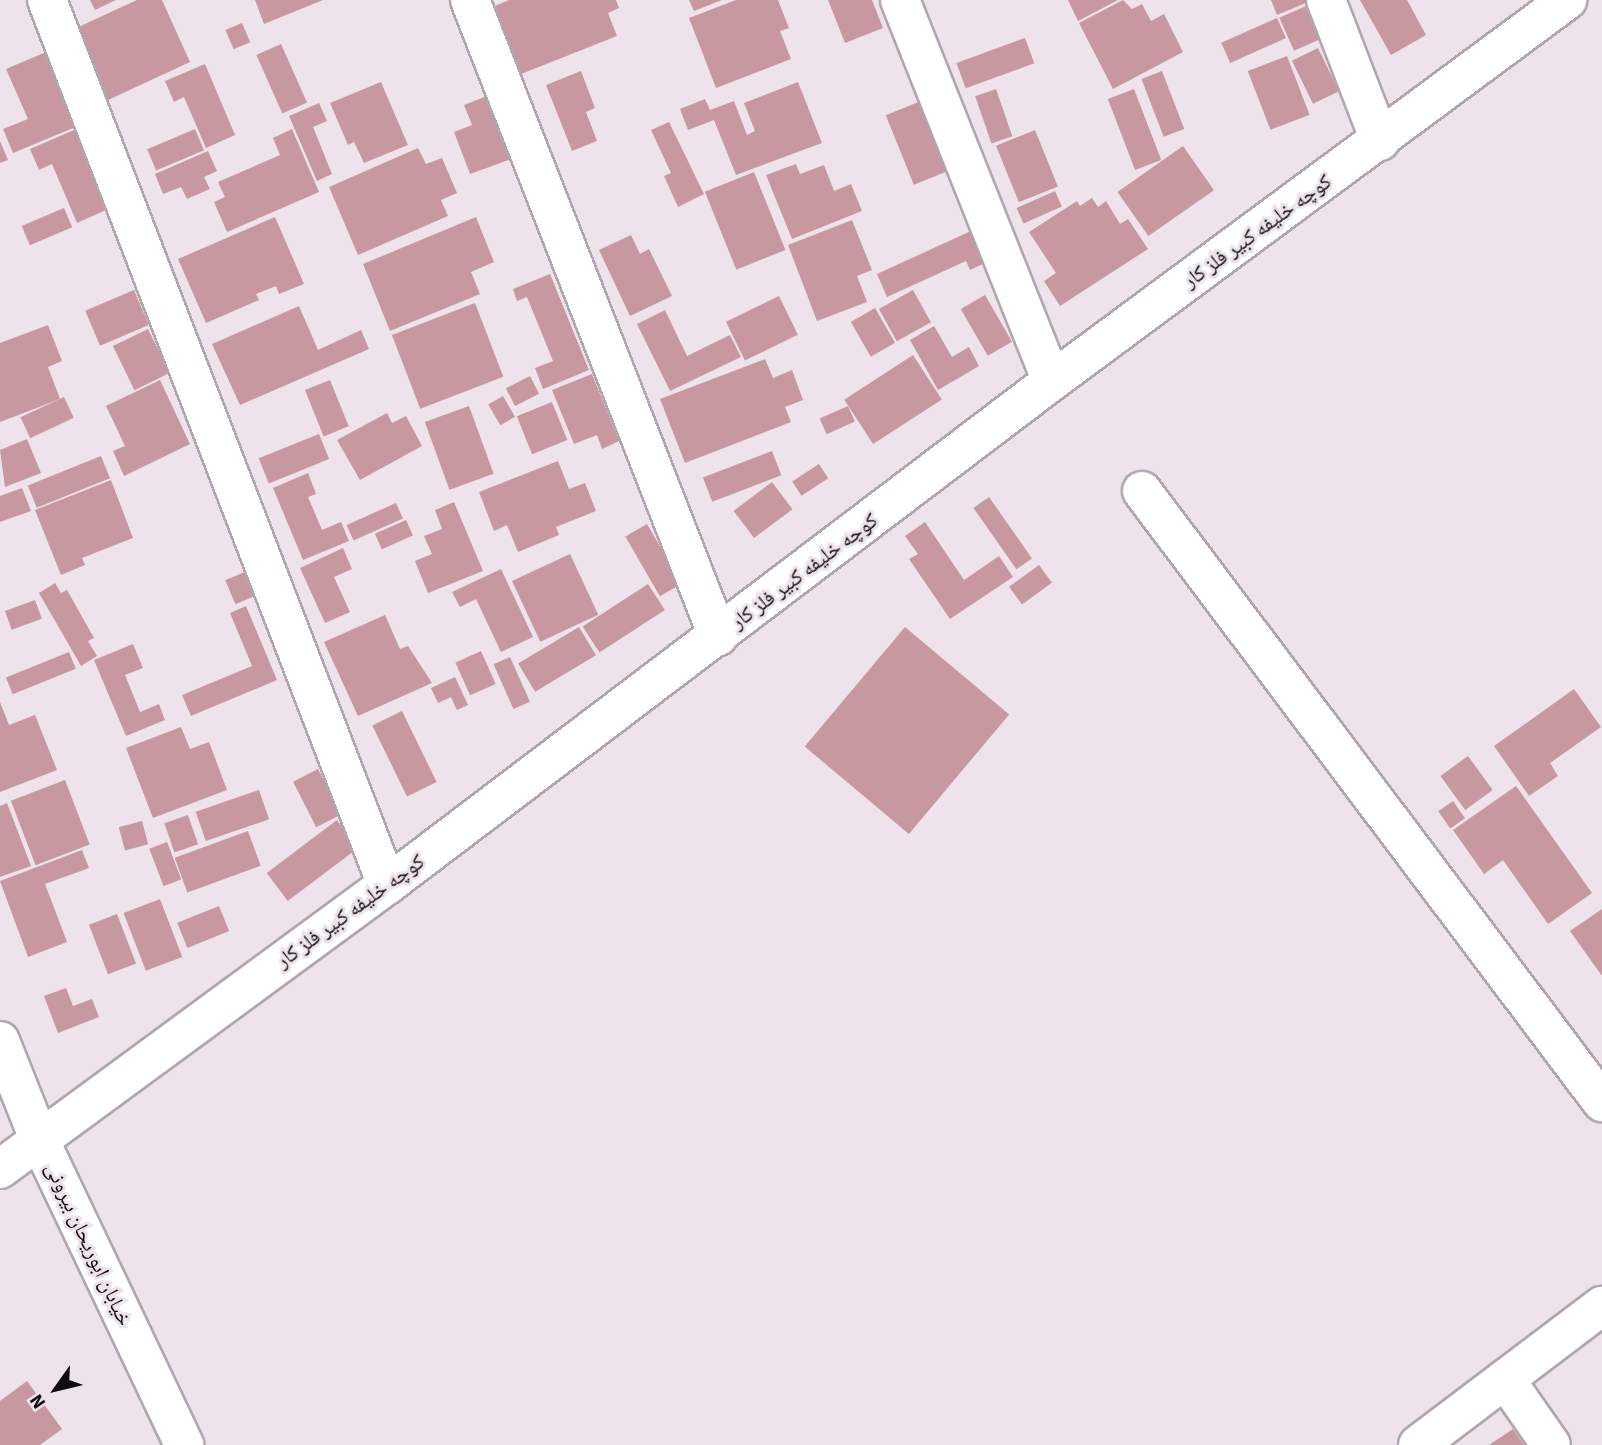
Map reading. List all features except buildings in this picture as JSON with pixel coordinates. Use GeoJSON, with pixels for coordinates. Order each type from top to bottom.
{"type":"FeatureCollection","features":[{"type":"Feature","properties":{"kind":"street"},"geometry":{"type":"LineString","coordinates":[[47,0],[387,885]]}},
{"type":"Feature","properties":{"kind":"street"},"geometry":{"type":"LineString","coordinates":[[470,0],[718,636]]}},
{"type":"Feature","properties":{"kind":"street"},"geometry":{"type":"LineString","coordinates":[[900,0],[1052,382]]}},
{"type":"Feature","properties":{"kind":"street"},"geometry":{"type":"LineString","coordinates":[[1326,0],[1380,141]]}},
{"type":"Feature","properties":{"kind":"street","name":"کوچه خلیفه کبیر فلز کار"},"geometry":{"type":"LineString","coordinates":[[0,1169],[387,885],[1052,382],[1567,0]]}},
{"type":"Feature","properties":{"kind":"street"},"geometry":{"type":"LineString","coordinates":[[1142,491],[1602,1102]]}},
{"type":"Feature","properties":{"kind":"street","name":"خیابان ابوریحان بیرونی"},"geometry":{"type":"LineString","coordinates":[[0,1041],[39,1139],[184,1445]]}},
{"type":"Feature","properties":{"kind":"street"},"geometry":{"type":"LineString","coordinates":[[1418,1445],[1602,1306]]}},
{"type":"Feature","properties":{"kind":"street"},"geometry":{"type":"LineString","coordinates":[[1505,1379],[1551,1445]]}}]}
